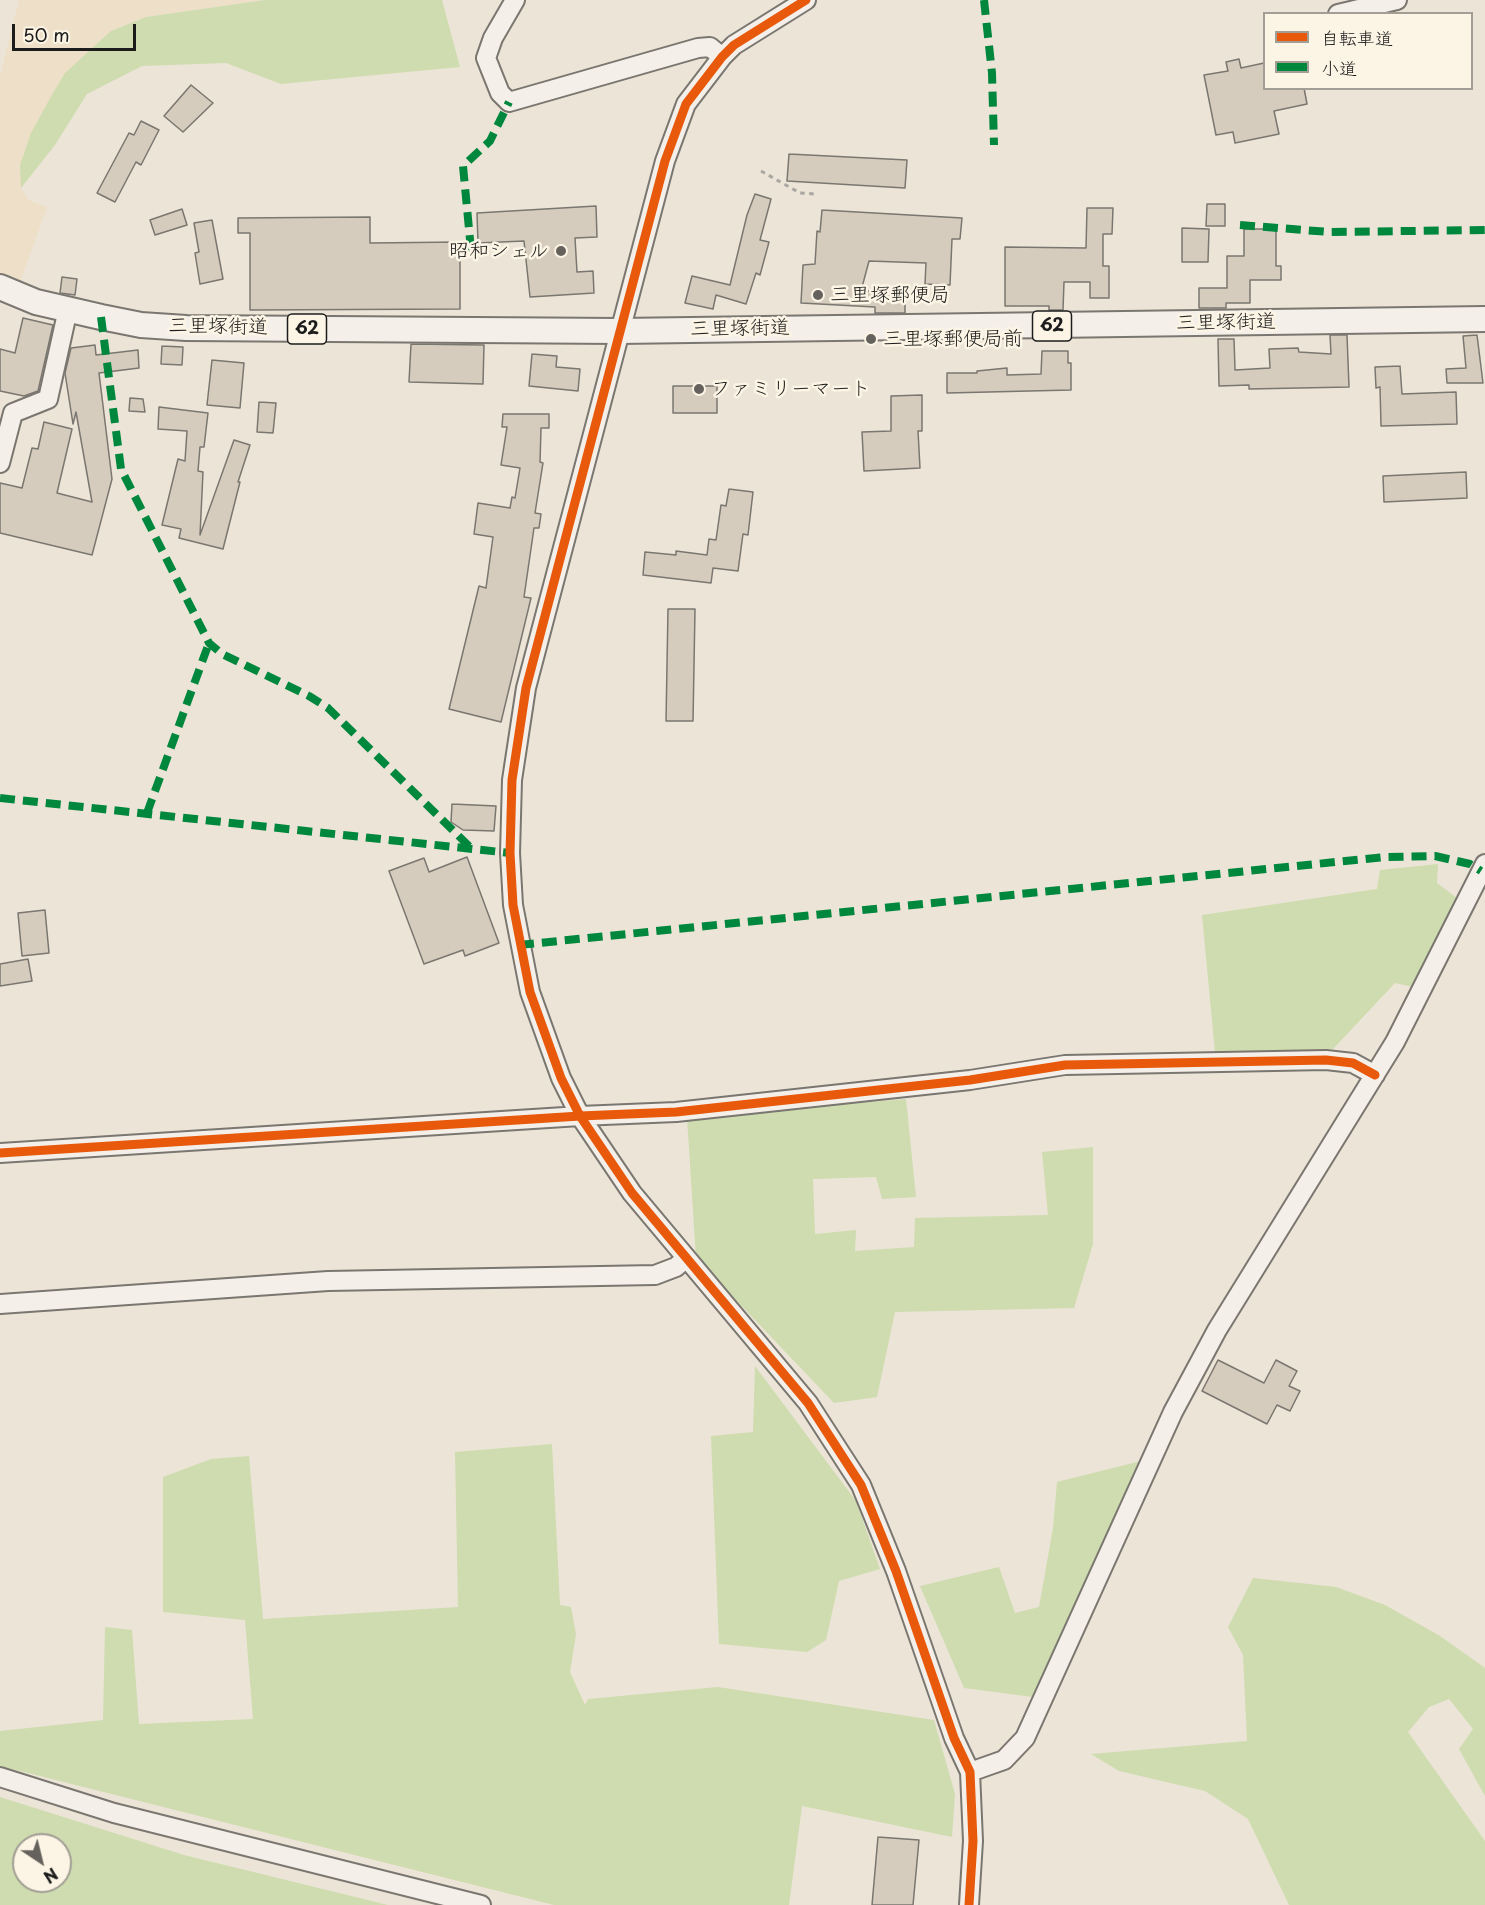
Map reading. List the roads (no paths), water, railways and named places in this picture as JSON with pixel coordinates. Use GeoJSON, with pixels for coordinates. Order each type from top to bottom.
{"type":"FeatureCollection","features":[{"type":"Feature","properties":{"kind":"main road","name":"三里塚街道"},"geometry":{"type":"LineString","coordinates":[[0,287],[36,302],[141,325],[186,328],[619,331],[1485,319]]}},
{"type":"Feature","properties":{"kind":"street"},"geometry":{"type":"LineString","coordinates":[[515,0],[493,38],[486,58],[500,93],[509,102],[698,48],[710,47],[722,57]]}},
{"type":"Feature","properties":{"kind":"street"},"geometry":{"type":"LineString","coordinates":[[806,0],[734,45],[699,84],[678,121],[662,170],[526,688],[512,780],[510,853],[519,945],[530,992],[561,1078],[580,1116],[632,1193],[685,1259],[767,1351],[801,1395],[861,1485],[896,1571],[954,1738],[970,1772],[973,1841],[969,1905]]}},
{"type":"Feature","properties":{"kind":"street"},"geometry":{"type":"LineString","coordinates":[[1346,12],[1397,0]]}},
{"type":"Feature","properties":{"kind":"street"},"geometry":{"type":"LineString","coordinates":[[0,463],[12,413],[48,399],[68,309]]}},
{"type":"Feature","properties":{"kind":"street"},"geometry":{"type":"LineString","coordinates":[[970,1772],[1004,1760],[1025,1738],[1173,1412],[1217,1330],[1395,1042],[1485,864]]}},
{"type":"Feature","properties":{"kind":"street"},"geometry":{"type":"LineString","coordinates":[[0,1154],[688,1111],[970,1080],[1065,1065],[1326,1060],[1353,1063],[1375,1075]]}},
{"type":"Feature","properties":{"kind":"street"},"geometry":{"type":"LineString","coordinates":[[0,1304],[328,1281],[655,1275],[676,1268],[685,1259]]}},
{"type":"Feature","properties":{"kind":"street"},"geometry":{"type":"LineString","coordinates":[[0,1777],[136,1819],[481,1905]]}},
{"type":"Feature","properties":{"kind":"place","name":"昭和シェル"},"geometry":{"type":"Point","coordinates":[561,251]}},
{"type":"Feature","properties":{"kind":"place","name":"三里塚郵便局"},"geometry":{"type":"Point","coordinates":[818,295]}},
{"type":"Feature","properties":{"kind":"place","name":"三里塚郵便局前"},"geometry":{"type":"Point","coordinates":[871,339]}},
{"type":"Feature","properties":{"kind":"place","name":"ファミリーマート"},"geometry":{"type":"Point","coordinates":[699,389]}}]}
